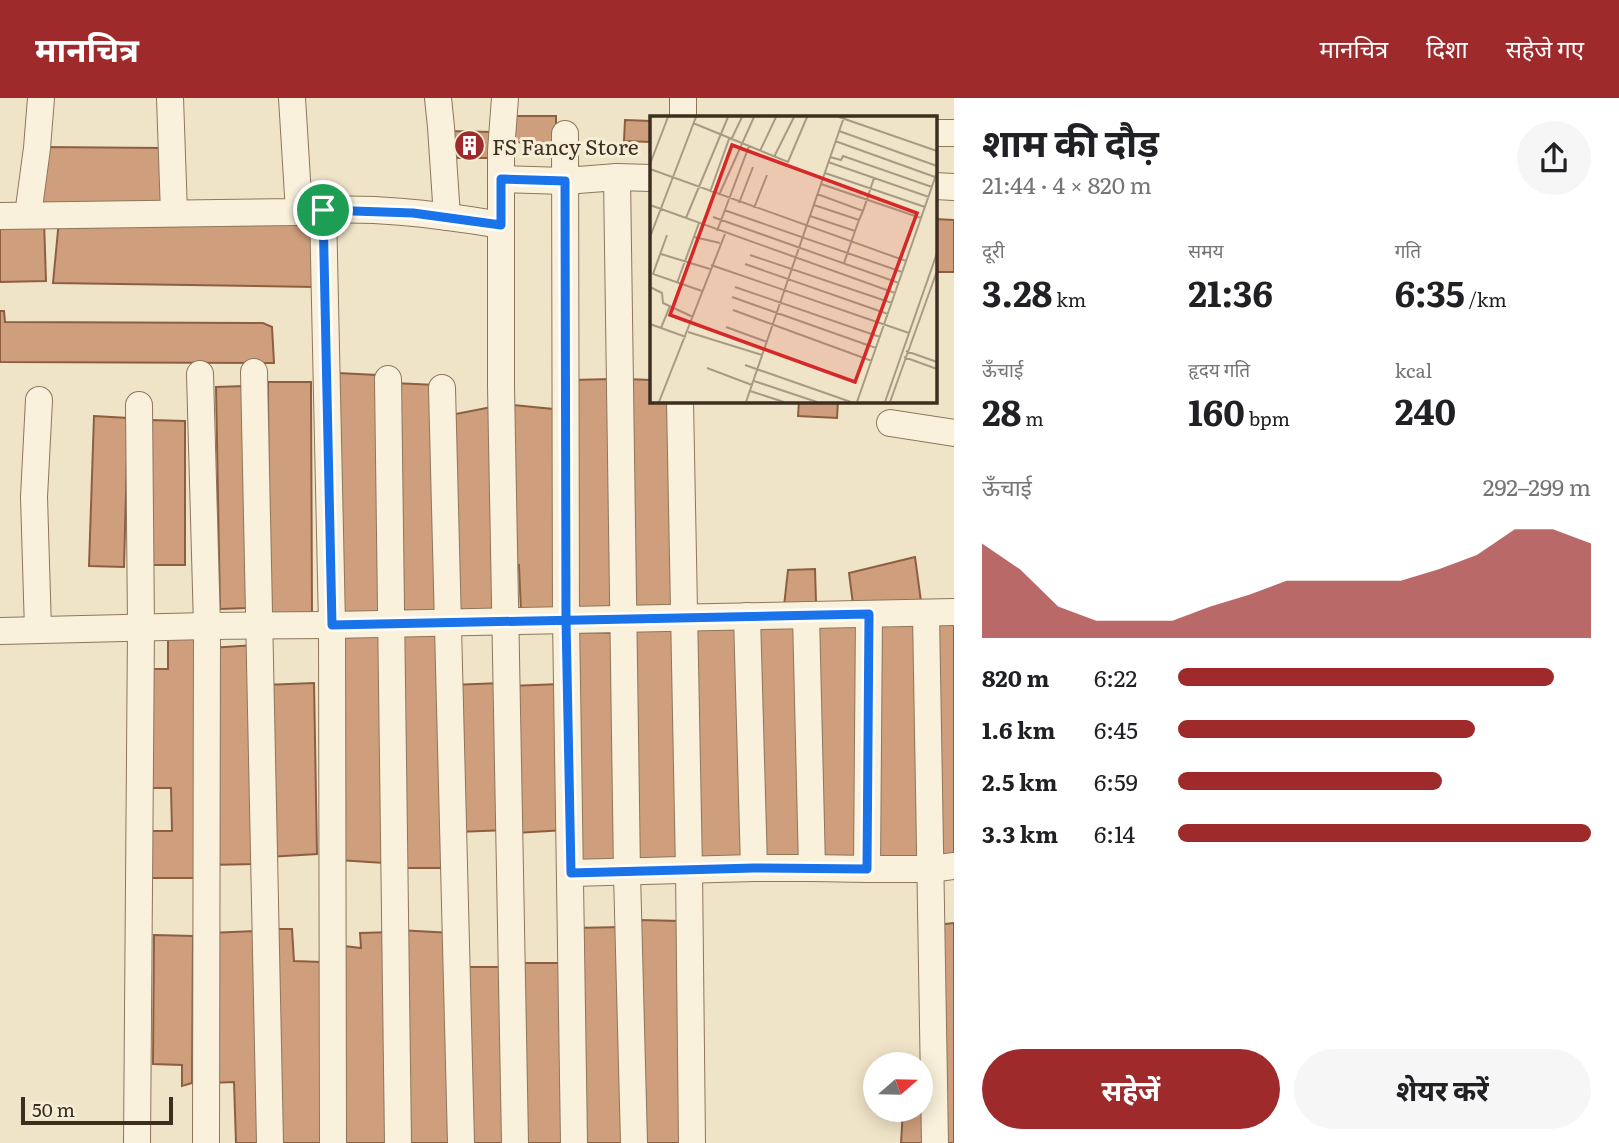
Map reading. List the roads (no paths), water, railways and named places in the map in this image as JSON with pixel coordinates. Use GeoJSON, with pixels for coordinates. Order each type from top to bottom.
{"type":"FeatureCollection","features":[{"type":"Feature","properties":{"kind":"street"},"geometry":{"type":"LineString","coordinates":[[29,215],[41,98]]}},
{"type":"Feature","properties":{"kind":"street"},"geometry":{"type":"LineString","coordinates":[[170,98],[174,213]]}},
{"type":"Feature","properties":{"kind":"street"},"geometry":{"type":"LineString","coordinates":[[292,98],[311,211],[332,625],[333,1143]]}},
{"type":"Feature","properties":{"kind":"street"},"geometry":{"type":"LineString","coordinates":[[438,98],[447,217]]}},
{"type":"Feature","properties":{"kind":"street"},"geometry":{"type":"LineString","coordinates":[[505,98],[501,151],[501,386],[515,1143]]}},
{"type":"Feature","properties":{"kind":"street"},"geometry":{"type":"LineString","coordinates":[[683,98],[683,116]]}},
{"type":"Feature","properties":{"kind":"street"},"geometry":{"type":"LineString","coordinates":[[936,133],[954,133]]}},
{"type":"Feature","properties":{"kind":"street"},"geometry":{"type":"LineString","coordinates":[[565,134],[566,619],[574,1143]]}},
{"type":"Feature","properties":{"kind":"street"},"geometry":{"type":"LineString","coordinates":[[501,179],[565,181],[617,177],[650,178]]}},
{"type":"Feature","properties":{"kind":"street"},"geometry":{"type":"LineString","coordinates":[[617,177],[627,873],[634,1143]]}},
{"type":"Feature","properties":{"kind":"street"},"geometry":{"type":"LineString","coordinates":[[936,186],[954,187]]}},
{"type":"Feature","properties":{"kind":"street"},"geometry":{"type":"LineString","coordinates":[[0,215],[392,212],[501,225]]}},
{"type":"Feature","properties":{"kind":"street"},"geometry":{"type":"LineString","coordinates":[[254,372],[270,1143]]}},
{"type":"Feature","properties":{"kind":"street"},"geometry":{"type":"LineString","coordinates":[[200,374],[207,625],[206,1143]]}},
{"type":"Feature","properties":{"kind":"street"},"geometry":{"type":"LineString","coordinates":[[388,379],[398,1143]]}},
{"type":"Feature","properties":{"kind":"street"},"geometry":{"type":"LineString","coordinates":[[442,388],[461,1143]]}},
{"type":"Feature","properties":{"kind":"street"},"geometry":{"type":"LineString","coordinates":[[38,630],[34,497],[39,400]]}},
{"type":"Feature","properties":{"kind":"street"},"geometry":{"type":"LineString","coordinates":[[680,402],[692,1143]]}},
{"type":"Feature","properties":{"kind":"street"},"geometry":{"type":"LineString","coordinates":[[137,1143],[141,628],[139,405]]}},
{"type":"Feature","properties":{"kind":"street"},"geometry":{"type":"LineString","coordinates":[[890,422],[954,433]]}},
{"type":"Feature","properties":{"kind":"street"},"geometry":{"type":"LineString","coordinates":[[0,631],[954,612]]}},
{"type":"Feature","properties":{"kind":"street"},"geometry":{"type":"LineString","coordinates":[[926,613],[942,868],[935,1143]]}},
{"type":"Feature","properties":{"kind":"street"},"geometry":{"type":"LineString","coordinates":[[867,869],[869,614]]}},
{"type":"Feature","properties":{"kind":"street"},"geometry":{"type":"LineString","coordinates":[[806,615],[812,868]]}},
{"type":"Feature","properties":{"kind":"street"},"geometry":{"type":"LineString","coordinates":[[747,616],[754,868]]}},
{"type":"Feature","properties":{"kind":"street"},"geometry":{"type":"LineString","coordinates":[[571,873],[754,868],[942,868]]}},
{"type":"Feature","properties":{"kind":"place","name":"FS Fancy Store"},"geometry":{"type":"Point","coordinates":[469,145]}}]}
